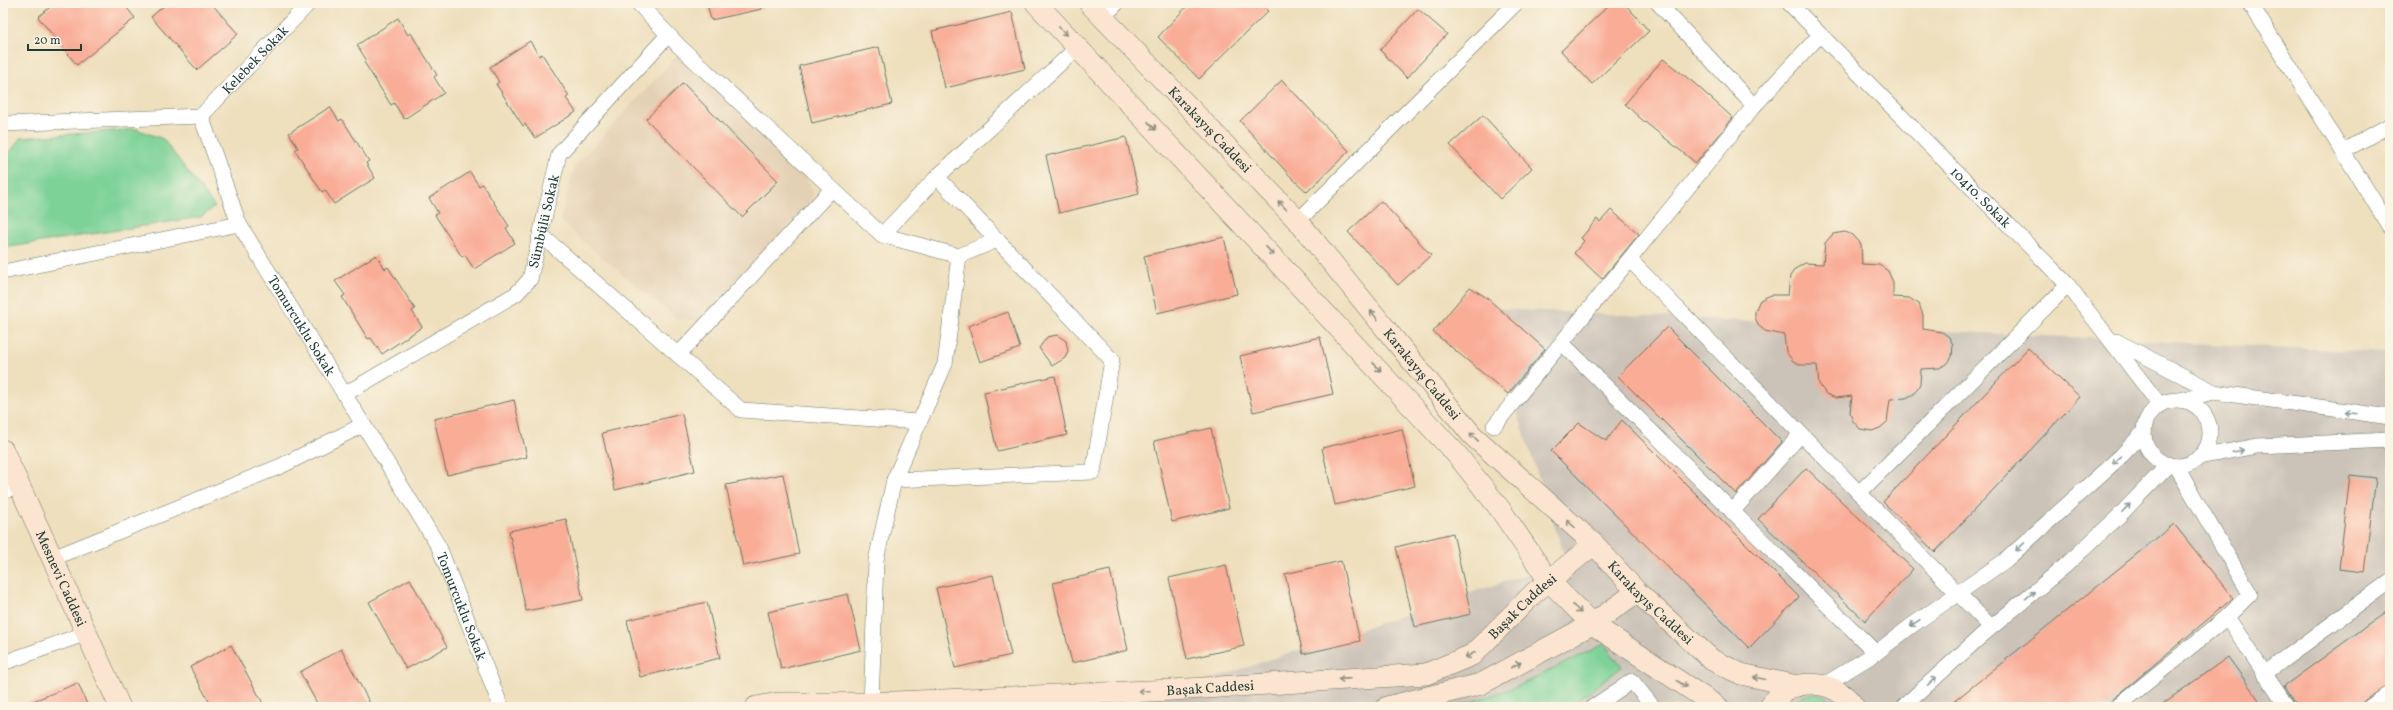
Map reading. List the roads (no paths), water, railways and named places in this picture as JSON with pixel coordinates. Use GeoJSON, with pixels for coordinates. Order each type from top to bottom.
{"type":"FeatureCollection","features":[{"type":"Feature","properties":{"kind":"main road","name":"Karakayış Caddesi"},"geometry":{"type":"LineString","coordinates":[[1036,3],[1458,456],[1500,509],[1549,581],[1592,624],[1718,707]]}},
{"type":"Feature","properties":{"kind":"main road","name":"Karakayış Caddesi"},"geometry":{"type":"LineString","coordinates":[[1096,10],[1298,221],[1472,435],[1594,544],[1638,592],[1712,660],[1741,674],[1798,686]]}},
{"type":"Feature","properties":{"kind":"main road","name":"Mesnevi Caddesi"},"geometry":{"type":"LineString","coordinates":[[3,450],[11,488],[53,558],[120,707]]}},
{"type":"Feature","properties":{"kind":"main road","name":"Başak Caddesi"},"geometry":{"type":"LineString","coordinates":[[756,707],[778,703],[871,705],[1172,690],[1426,674],[1472,655],[1549,581],[1594,544]]}},
{"type":"Feature","properties":{"kind":"main road"},"geometry":{"type":"LineString","coordinates":[[1387,707],[1481,684],[1592,624],[1638,592]]}},
{"type":"Feature","properties":{"kind":"main road"},"geometry":{"type":"LineString","coordinates":[[1770,707],[1785,692],[1798,686],[1811,683],[1824,685],[1839,691],[1854,707]]}},
{"type":"Feature","properties":{"kind":"street","name":"Kelebek Sokak"},"geometry":{"type":"LineString","coordinates":[[201,116],[309,3]]}},
{"type":"Feature","properties":{"kind":"street"},"geometry":{"type":"LineString","coordinates":[[638,3],[668,35],[882,235],[959,256],[998,240]]}},
{"type":"Feature","properties":{"kind":"street"},"geometry":{"type":"LineString","coordinates":[[1096,10],[1117,3]]}},
{"type":"Feature","properties":{"kind":"street"},"geometry":{"type":"LineString","coordinates":[[1298,221],[1516,3]]}},
{"type":"Feature","properties":{"kind":"street"},"geometry":{"type":"LineString","coordinates":[[1658,3],[1754,106]]}},
{"type":"Feature","properties":{"kind":"street","name":"10410. Sokak"},"geometry":{"type":"LineString","coordinates":[[1789,3],[1819,36],[2068,285],[2111,339],[2159,404]]}},
{"type":"Feature","properties":{"kind":"street"},"geometry":{"type":"LineString","coordinates":[[2250,3],[2343,151],[2388,219]]}},
{"type":"Feature","properties":{"kind":"street","name":"Sümbülü Sokak"},"geometry":{"type":"LineString","coordinates":[[345,394],[516,294],[530,279],[559,154],[668,35]]}},
{"type":"Feature","properties":{"kind":"street"},"geometry":{"type":"LineString","coordinates":[[1494,426],[1754,106],[1819,36]]}},
{"type":"Feature","properties":{"kind":"street"},"geometry":{"type":"LineString","coordinates":[[882,235],[937,177],[1078,47]]}},
{"type":"Feature","properties":{"kind":"street"},"geometry":{"type":"LineString","coordinates":[[3,124],[201,116]]}},
{"type":"Feature","properties":{"kind":"street","name":"Tomurcuklu Sokak"},"geometry":{"type":"LineString","coordinates":[[201,116],[239,224],[439,548],[501,707]]}},
{"type":"Feature","properties":{"kind":"street"},"geometry":{"type":"LineString","coordinates":[[2343,151],[2390,125]]}},
{"type":"Feature","properties":{"kind":"street"},"geometry":{"type":"LineString","coordinates":[[894,480],[1093,472],[1112,360],[937,177]]}},
{"type":"Feature","properties":{"kind":"street"},"geometry":{"type":"LineString","coordinates":[[678,355],[832,189]]}},
{"type":"Feature","properties":{"kind":"street"},"geometry":{"type":"LineString","coordinates":[[3,272],[239,224]]}},
{"type":"Feature","properties":{"kind":"street"},"geometry":{"type":"LineString","coordinates":[[540,234],[741,410],[919,422]]}},
{"type":"Feature","properties":{"kind":"street"},"geometry":{"type":"LineString","coordinates":[[871,705],[876,560],[894,480],[945,364],[959,256]]}},
{"type":"Feature","properties":{"kind":"street"},"geometry":{"type":"LineString","coordinates":[[1630,260],[1991,627]]}},
{"type":"Feature","properties":{"kind":"street"},"geometry":{"type":"LineString","coordinates":[[1859,493],[2068,285]]}},
{"type":"Feature","properties":{"kind":"street"},"geometry":{"type":"LineString","coordinates":[[2111,339],[2214,392],[2390,417]]}},
{"type":"Feature","properties":{"kind":"street"},"geometry":{"type":"LineString","coordinates":[[1562,344],[1876,653]]}},
{"type":"Feature","properties":{"kind":"street"},"geometry":{"type":"LineString","coordinates":[[2214,392],[2159,404],[2146,421],[2144,432],[2146,443],[2151,452],[2159,460],[2173,465],[2190,463],[2199,458],[2257,446],[2390,440]]}},
{"type":"Feature","properties":{"kind":"street"},"geometry":{"type":"LineString","coordinates":[[2180,400],[2192,402],[2207,417],[2210,428],[2210,439],[2206,449],[2199,458]]}},
{"type":"Feature","properties":{"kind":"street"},"geometry":{"type":"LineString","coordinates":[[53,558],[280,466],[363,425]]}},
{"type":"Feature","properties":{"kind":"street"},"geometry":{"type":"LineString","coordinates":[[1824,685],[1876,653],[2006,560],[2121,456],[2144,432]]}},
{"type":"Feature","properties":{"kind":"street"},"geometry":{"type":"LineString","coordinates":[[1732,512],[1801,434]]}},
{"type":"Feature","properties":{"kind":"street"},"geometry":{"type":"LineString","coordinates":[[2117,707],[2227,617],[2250,594],[2173,465]]}},
{"type":"Feature","properties":{"kind":"street"},"geometry":{"type":"LineString","coordinates":[[1903,707],[1991,627],[2065,566],[2173,465]]}},
{"type":"Feature","properties":{"kind":"street"},"geometry":{"type":"LineString","coordinates":[[2264,674],[2390,581]]}},
{"type":"Feature","properties":{"kind":"street"},"geometry":{"type":"LineString","coordinates":[[2227,617],[2287,707]]}},
{"type":"Feature","properties":{"kind":"street"},"geometry":{"type":"LineString","coordinates":[[3,663],[87,633]]}},
{"type":"Feature","properties":{"kind":"street"},"geometry":{"type":"LineString","coordinates":[[1593,707],[1632,681],[1653,707]]}},
{"type":"Feature","properties":{"kind":"street"},"geometry":{"type":"LineString","coordinates":[[2370,707],[2390,693]]}}]}
